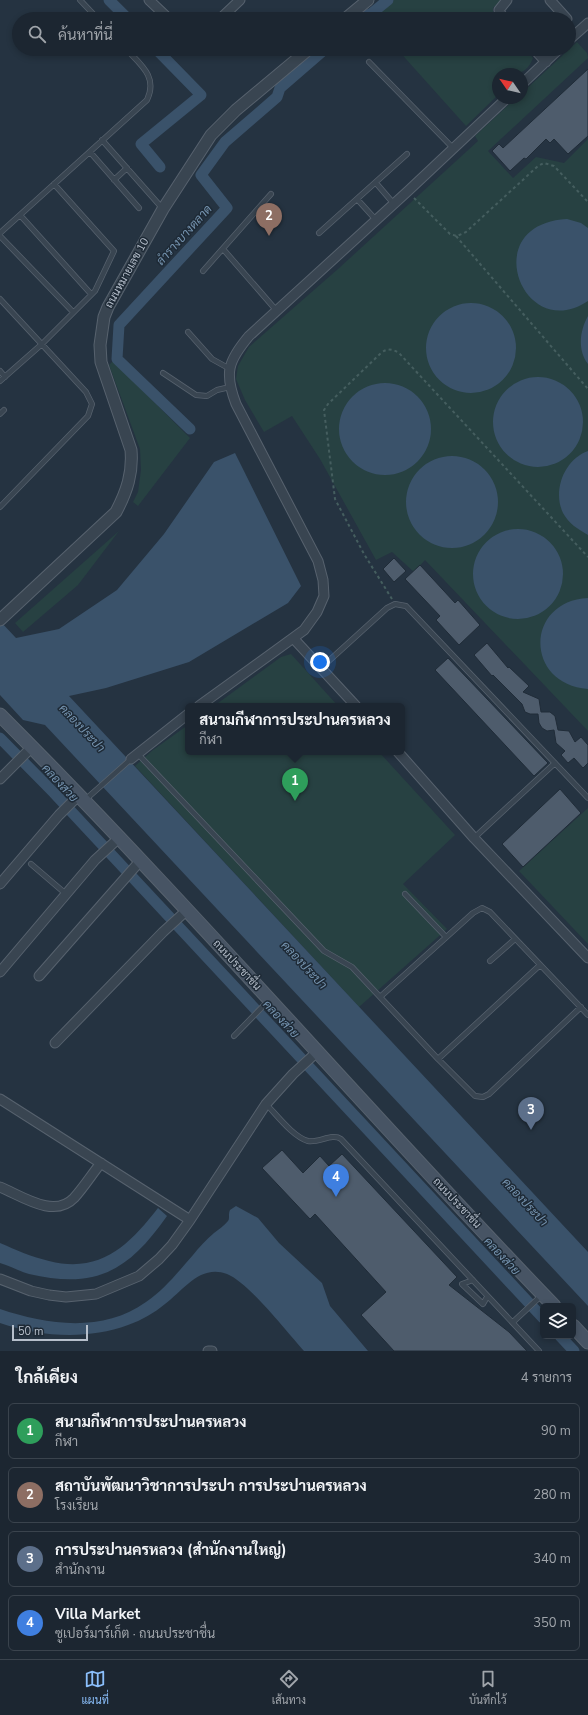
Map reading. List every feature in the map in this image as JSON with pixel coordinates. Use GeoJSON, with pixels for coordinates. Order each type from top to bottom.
{"type":"FeatureCollection","features":[{"type":"Feature","properties":{"kind":"main road","name":"ถนนประชาชื่น"},"geometry":{"type":"LineString","coordinates":[[0,715],[32,747],[182,915],[266,1003],[539,1297],[549,1303]]}},
{"type":"Feature","properties":{"kind":"main road"},"geometry":{"type":"LineString","coordinates":[[576,1329],[588,1342]]}},
{"type":"Feature","properties":{"kind":"street"},"geometry":{"type":"LineString","coordinates":[[149,0],[162,12]]}},
{"type":"Feature","properties":{"kind":"street"},"geometry":{"type":"LineString","coordinates":[[227,12],[240,0]]}},
{"type":"Feature","properties":{"kind":"street"},"geometry":{"type":"LineString","coordinates":[[353,12],[368,0]]}},
{"type":"Feature","properties":{"kind":"street"},"geometry":{"type":"LineString","coordinates":[[500,12],[499,10],[507,0]]}},
{"type":"Feature","properties":{"kind":"street"},"geometry":{"type":"LineString","coordinates":[[550,0],[561,12]]}},
{"type":"Feature","properties":{"kind":"street"},"geometry":{"type":"LineString","coordinates":[[578,31],[588,23]]}},
{"type":"Feature","properties":{"kind":"street","name":"ถนนหมายเลข 10"},"geometry":{"type":"LineString","coordinates":[[0,620],[116,512],[125,495],[132,464],[131,450],[101,362],[100,345],[104,317],[108,307],[163,209],[211,135],[236,110],[301,56]]}},
{"type":"Feature","properties":{"kind":"street"},"geometry":{"type":"LineString","coordinates":[[540,56],[546,62]]}},
{"type":"Feature","properties":{"kind":"street"},"geometry":{"type":"LineString","coordinates":[[528,78],[552,56]]}},
{"type":"Feature","properties":{"kind":"street"},"geometry":{"type":"LineString","coordinates":[[203,703],[294,639],[304,630],[317,612],[324,596],[323,580],[318,561],[236,404],[230,387],[230,369],[234,353],[276,310],[394,204],[501,104]]}},
{"type":"Feature","properties":{"kind":"street"},"geometry":{"type":"LineString","coordinates":[[294,639],[353,703]]}},
{"type":"Feature","properties":{"kind":"street"},"geometry":{"type":"LineString","coordinates":[[134,756],[185,716]]}},
{"type":"Feature","properties":{"kind":"street"},"geometry":{"type":"LineString","coordinates":[[0,779],[32,747]]}},
{"type":"Feature","properties":{"kind":"street"},"geometry":{"type":"LineString","coordinates":[[401,755],[474,838],[588,958]]}},
{"type":"Feature","properties":{"kind":"street"},"geometry":{"type":"LineString","coordinates":[[0,884],[59,816],[79,799]]}},
{"type":"Feature","properties":{"kind":"street"},"geometry":{"type":"LineString","coordinates":[[0,972],[95,860],[115,841]]}},
{"type":"Feature","properties":{"kind":"street"},"geometry":{"type":"LineString","coordinates":[[38,976],[137,864]]}},
{"type":"Feature","properties":{"kind":"street"},"geometry":{"type":"LineString","coordinates":[[55,1043],[182,915]]}},
{"type":"Feature","properties":{"kind":"street"},"geometry":{"type":"LineString","coordinates":[[0,1279],[31,1291],[66,1297],[96,1294],[123,1284],[139,1276],[172,1245],[266,1104],[293,1074],[314,1055]]}},
{"type":"Feature","properties":{"kind":"street"},"geometry":{"type":"LineString","coordinates":[[0,1099],[190,1220]]}},
{"type":"Feature","properties":{"kind":"street"},"geometry":{"type":"LineString","coordinates":[[0,1187],[45,1206],[55,1208],[65,1205],[74,1198],[101,1163]]}},
{"type":"Feature","properties":{"kind":"lane"},"geometry":{"type":"LineString","coordinates":[[80,0],[91,12]]}},
{"type":"Feature","properties":{"kind":"lane"},"geometry":{"type":"LineString","coordinates":[[0,233],[147,100],[152,90],[147,72],[132,56]]}},
{"type":"Feature","properties":{"kind":"lane"},"geometry":{"type":"LineString","coordinates":[[370,62],[453,148]]}},
{"type":"Feature","properties":{"kind":"lane"},"geometry":{"type":"LineString","coordinates":[[102,140],[163,209]]}},
{"type":"Feature","properties":{"kind":"lane"},"geometry":{"type":"LineString","coordinates":[[90,152],[139,208]]}},
{"type":"Feature","properties":{"kind":"lane"},"geometry":{"type":"LineString","coordinates":[[319,233],[407,154]]}},
{"type":"Feature","properties":{"kind":"lane"},"geometry":{"type":"LineString","coordinates":[[114,180],[127,168]]}},
{"type":"Feature","properties":{"kind":"lane"},"geometry":{"type":"LineString","coordinates":[[376,183],[394,204]]}},
{"type":"Feature","properties":{"kind":"lane"},"geometry":{"type":"LineString","coordinates":[[0,381],[42,344],[95,291],[114,251],[54,184]]}},
{"type":"Feature","properties":{"kind":"lane"},"geometry":{"type":"LineString","coordinates":[[203,271],[271,194]]}},
{"type":"Feature","properties":{"kind":"lane"},"geometry":{"type":"LineString","coordinates":[[357,199],[376,220]]}},
{"type":"Feature","properties":{"kind":"lane"},"geometry":{"type":"LineString","coordinates":[[20,215],[91,294]]}},
{"type":"Feature","properties":{"kind":"lane"},"geometry":{"type":"LineString","coordinates":[[0,236],[73,312]]}},
{"type":"Feature","properties":{"kind":"lane"},"geometry":{"type":"LineString","coordinates":[[223,249],[276,310]]}},
{"type":"Feature","properties":{"kind":"lane"},"geometry":{"type":"LineString","coordinates":[[0,299],[86,392],[92,404],[88,416],[0,506]]}},
{"type":"Feature","properties":{"kind":"lane"},"geometry":{"type":"LineString","coordinates":[[188,332],[212,359],[230,369]]}},
{"type":"Feature","properties":{"kind":"lane"},"geometry":{"type":"LineString","coordinates":[[0,371],[5,376]]}},
{"type":"Feature","properties":{"kind":"lane"},"geometry":{"type":"LineString","coordinates":[[163,372],[196,395],[207,396],[217,390],[230,387]]}},
{"type":"Feature","properties":{"kind":"lane"},"geometry":{"type":"LineString","coordinates":[[321,668],[387,608],[395,604],[406,606],[588,798]]}},
{"type":"Feature","properties":{"kind":"lane"},"geometry":{"type":"LineString","coordinates":[[79,799],[98,788],[134,756],[324,951],[352,967],[438,1059],[475,1096],[483,1097],[489,1094],[581,1007]]}},
{"type":"Feature","properties":{"kind":"lane"},"geometry":{"type":"LineString","coordinates":[[474,838],[555,763]]}},
{"type":"Feature","properties":{"kind":"lane"},"geometry":{"type":"LineString","coordinates":[[31,864],[66,894]]}},
{"type":"Feature","properties":{"kind":"lane"},"geometry":{"type":"LineString","coordinates":[[405,894],[446,938]]}},
{"type":"Feature","properties":{"kind":"lane"},"geometry":{"type":"LineString","coordinates":[[380,997],[473,913],[482,908],[490,912],[588,1015]]}},
{"type":"Feature","properties":{"kind":"lane"},"geometry":{"type":"LineString","coordinates":[[490,961],[515,939]]}},
{"type":"Feature","properties":{"kind":"lane"},"geometry":{"type":"LineString","coordinates":[[438,1059],[540,965]]}},
{"type":"Feature","properties":{"kind":"lane"},"geometry":{"type":"LineString","coordinates":[[234,1036],[266,1003]]}},
{"type":"Feature","properties":{"kind":"lane"},"geometry":{"type":"LineString","coordinates":[[266,1104],[294,1133],[303,1139],[314,1141],[335,1136],[341,1139],[539,1351]]}},
{"type":"Feature","properties":{"kind":"lane"},"geometry":{"type":"LineString","coordinates":[[473,1280],[462,1284],[467,1287],[483,1304],[487,1297]]}},
{"type":"Feature","properties":{"kind":"lane"},"geometry":{"type":"LineString","coordinates":[[513,1322],[539,1297]]}},
{"type":"Feature","properties":{"kind":"path"},"geometry":{"type":"LineString","coordinates":[[456,236],[466,232],[542,164],[549,164],[555,167],[588,202]]}},
{"type":"Feature","properties":{"kind":"path"},"geometry":{"type":"LineString","coordinates":[[408,191],[450,234],[456,236],[588,389]]}},
{"type":"Feature","properties":{"kind":"path"},"geometry":{"type":"LineString","coordinates":[[395,604],[364,554],[335,499],[324,410],[328,404],[381,353],[390,349],[399,353],[588,557]]}},
{"type":"Feature","properties":{"kind":"green space"},"geometry":{"type":"Polygon","coordinates":[[[394,0],[501,0],[493,8],[493,12],[379,12],[394,0]]]}},
{"type":"Feature","properties":{"kind":"green space"},"geometry":{"type":"Polygon","coordinates":[[[577,42],[587,53],[588,58],[488,151],[513,178],[536,157],[564,163],[588,139],[588,731],[425,560],[414,572],[392,552],[376,560],[320,459],[292,416],[264,432],[245,400],[236,379],[238,366],[249,347],[338,269],[478,141],[475,136],[510,104],[528,104],[528,87],[562,56],[576,56],[577,42]]]}},
{"type":"Feature","properties":{"kind":"green space"},"geometry":{"type":"Polygon","coordinates":[[[403,56],[531,56],[533,58],[527,68],[492,68],[492,101],[466,126],[403,56]]]}},
{"type":"Feature","properties":{"kind":"green space"},"geometry":{"type":"Polygon","coordinates":[[[113,361],[190,438],[138,506],[133,502],[138,492],[141,470],[140,449],[109,365],[113,361]]]}},
{"type":"Feature","properties":{"kind":"green space"},"geometry":{"type":"Polygon","coordinates":[[[119,531],[78,585],[23,632],[15,623],[119,531]]]}},
{"type":"Feature","properties":{"kind":"green space"},"geometry":{"type":"Polygon","coordinates":[[[291,654],[335,703],[218,703],[281,657],[291,654]]]}},
{"type":"Feature","properties":{"kind":"green space"},"geometry":{"type":"Polygon","coordinates":[[[185,727],[185,755],[382,755],[455,835],[403,884],[447,929],[359,1007],[135,766],[153,750],[185,727]]]}},
{"type":"Feature","properties":{"kind":"green space"},"geometry":{"type":"Polygon","coordinates":[[[588,808],[588,944],[519,871],[588,808]]]}},
{"type":"Feature","properties":{"kind":"water"},"geometry":{"type":"Polygon","coordinates":[[[567,219],[581,223],[588,228],[588,301],[565,310],[544,307],[529,296],[519,278],[517,259],[523,240],[539,226],[567,219]]]}},
{"type":"Feature","properties":{"kind":"water"},"geometry":{"type":"Polygon","coordinates":[[[471,303],[488,307],[503,316],[512,331],[516,348],[512,365],[503,380],[488,389],[471,393],[454,389],[439,380],[430,365],[426,348],[430,331],[439,316],[454,307],[471,303]]]}},
{"type":"Feature","properties":{"kind":"water"},"geometry":{"type":"Polygon","coordinates":[[[588,316],[588,364],[582,353],[581,340],[583,327],[588,316]]]}},
{"type":"Feature","properties":{"kind":"water"},"geometry":{"type":"Polygon","coordinates":[[[538,377],[555,381],[570,390],[579,405],[583,422],[579,439],[570,454],[555,463],[538,467],[521,463],[506,454],[497,439],[493,422],[497,405],[506,390],[521,381],[538,377]]]}},
{"type":"Feature","properties":{"kind":"water"},"geometry":{"type":"Polygon","coordinates":[[[385,383],[403,386],[418,396],[428,411],[431,429],[428,447],[418,462],[403,472],[385,475],[367,472],[352,462],[342,447],[339,429],[342,411],[352,396],[367,386],[385,383]]]}},
{"type":"Feature","properties":{"kind":"water"},"geometry":{"type":"Polygon","coordinates":[[[588,451],[588,535],[574,526],[565,517],[560,504],[559,495],[560,485],[567,468],[580,455],[588,451]]]}},
{"type":"Feature","properties":{"kind":"water","name":"คลองประปา"},"geometry":{"type":"Polygon","coordinates":[[[235,453],[301,586],[288,603],[189,662],[106,688],[69,696],[588,1252],[588,1306],[45,725],[23,720],[0,695],[0,621],[16,638],[59,629],[117,590],[164,534],[214,462],[235,453]]]}},
{"type":"Feature","properties":{"kind":"water"},"geometry":{"type":"Polygon","coordinates":[[[452,456],[470,459],[485,469],[495,484],[498,502],[495,520],[485,535],[470,545],[452,548],[434,545],[419,535],[409,520],[406,502],[409,484],[419,469],[434,459],[452,456]]]}},
{"type":"Feature","properties":{"kind":"water"},"geometry":{"type":"Polygon","coordinates":[[[518,529],[535,533],[550,542],[559,557],[563,574],[559,591],[550,606],[535,615],[518,619],[501,615],[486,606],[477,591],[473,574],[477,557],[486,542],[501,533],[518,529]]]}},
{"type":"Feature","properties":{"kind":"water"},"geometry":{"type":"Polygon","coordinates":[[[588,598],[588,689],[567,684],[552,673],[543,659],[540,643],[543,627],[552,613],[567,603],[588,598]]]}},
{"type":"Feature","properties":{"kind":"water"},"geometry":{"type":"Polygon","coordinates":[[[236,1206],[258,1218],[279,1243],[322,1283],[330,1306],[368,1351],[304,1351],[267,1308],[246,1287],[227,1274],[217,1272],[209,1272],[193,1280],[165,1304],[143,1319],[112,1330],[80,1335],[48,1334],[16,1328],[0,1323],[0,1309],[37,1319],[74,1323],[93,1322],[112,1318],[129,1312],[153,1297],[165,1286],[203,1244],[229,1220],[230,1210],[236,1206]]]}},
{"type":"Feature","properties":{"kind":"water"},"geometry":{"type":"Polygon","coordinates":[[[158,1208],[167,1216],[153,1235],[139,1250],[125,1262],[109,1271],[93,1277],[74,1279],[53,1278],[29,1274],[0,1263],[0,1243],[49,1261],[67,1264],[99,1260],[112,1253],[136,1234],[158,1208]]]}},
{"type":"Feature","properties":{"kind":"building"},"geometry":{"type":"Polygon","coordinates":[[[588,69],[588,136],[568,154],[554,139],[550,143],[546,139],[526,159],[524,158],[510,171],[492,151],[499,144],[503,148],[588,69]]]}},
{"type":"Feature","properties":{"kind":"building"},"geometry":{"type":"Polygon","coordinates":[[[394,558],[406,571],[394,582],[383,569],[394,558]]]}},
{"type":"Feature","properties":{"kind":"building"},"geometry":{"type":"Polygon","coordinates":[[[420,565],[455,603],[458,600],[480,625],[459,645],[436,620],[440,616],[405,579],[420,565]]]}},
{"type":"Feature","properties":{"kind":"building"},"geometry":{"type":"Polygon","coordinates":[[[487,643],[508,668],[509,667],[529,686],[523,692],[539,699],[541,712],[550,712],[555,716],[558,730],[569,731],[575,742],[581,737],[588,745],[588,763],[583,768],[574,758],[568,763],[561,755],[565,751],[556,743],[554,730],[547,731],[542,728],[539,723],[538,714],[530,714],[525,712],[522,704],[493,675],[492,676],[474,655],[487,643]]]}},
{"type":"Feature","properties":{"kind":"building"},"geometry":{"type":"Polygon","coordinates":[[[448,658],[548,763],[534,776],[435,670],[448,658]]]}},
{"type":"Feature","properties":{"kind":"building"},"geometry":{"type":"Polygon","coordinates":[[[560,789],[581,813],[523,867],[502,844],[560,789]]]}},
{"type":"Feature","properties":{"kind":"building"},"geometry":{"type":"Polygon","coordinates":[[[282,1150],[303,1173],[320,1156],[329,1166],[342,1154],[457,1277],[449,1285],[509,1332],[527,1351],[394,1351],[361,1315],[386,1292],[315,1214],[310,1219],[262,1168],[282,1150]]]}},
{"type":"Feature","properties":{"kind":"waterway"},"geometry":{"type":"LineString","coordinates":[[109,0],[121,12]]}},
{"type":"Feature","properties":{"kind":"waterway","name":"ลำรางบางตลาด"},"geometry":{"type":"LineString","coordinates":[[373,12],[388,0]]}},
{"type":"Feature","properties":{"kind":"waterway"},"geometry":{"type":"LineString","coordinates":[[160,167],[141,144],[201,95],[163,56]]}},
{"type":"Feature","properties":{"kind":"waterway","name":"ลำรางบางตลาด"},"geometry":{"type":"LineString","coordinates":[[190,429],[117,359],[119,325],[227,208],[201,175],[225,142],[277,97],[280,88],[317,56]]}},
{"type":"Feature","properties":{"kind":"waterway","name":"คลองส่วย"},"geometry":{"type":"LineString","coordinates":[[0,738],[54,793],[540,1315]]}},
{"type":"Feature","properties":{"kind":"waterway","name":"คลองส่วย"},"geometry":{"type":"LineString","coordinates":[[563,1339],[574,1351]]}},
{"type":"Feature","properties":{"kind":"place","name":"สถาบันพัฒนาวิชาการประปา การประปานครหลวง"},"geometry":{"type":"Point","coordinates":[269,236]}},
{"type":"Feature","properties":{"kind":"place","name":"สนามกีฬาการประปานครหลวง"},"geometry":{"type":"Point","coordinates":[295,801]}},
{"type":"Feature","properties":{"kind":"place","name":"การประปานครหลวง (สำนักงานใหญ่)"},"geometry":{"type":"Point","coordinates":[531,1130]}},
{"type":"Feature","properties":{"kind":"place","name":"Villa Market"},"geometry":{"type":"Point","coordinates":[336,1197]}}]}
